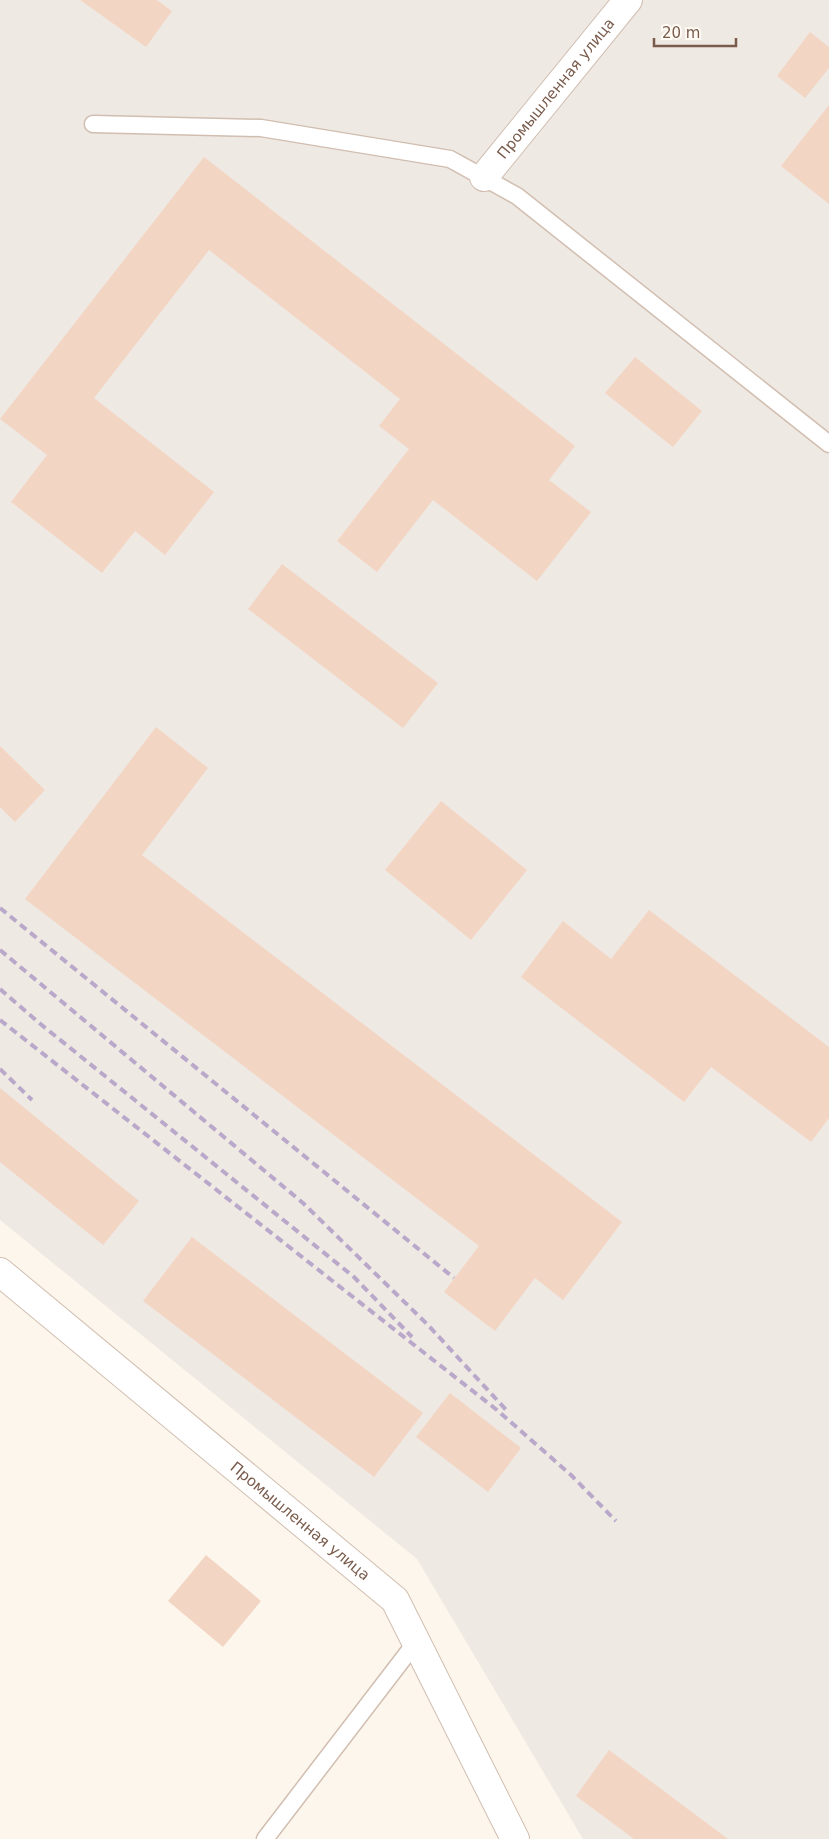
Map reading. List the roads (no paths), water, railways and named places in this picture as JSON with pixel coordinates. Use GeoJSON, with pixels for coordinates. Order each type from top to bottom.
{"type":"FeatureCollection","features":[{"type":"Feature","properties":{"kind":"street","name":"Промышленная улица"},"geometry":{"type":"LineString","coordinates":[[484,177],[628,0]]}},
{"type":"Feature","properties":{"kind":"street","name":"Промышленная улица"},"geometry":{"type":"LineString","coordinates":[[0,1272],[395,1600],[515,1839]]}},
{"type":"Feature","properties":{"kind":"lane"},"geometry":{"type":"LineString","coordinates":[[93,124],[262,128],[450,159],[518,196],[829,444]]}},
{"type":"Feature","properties":{"kind":"lane"},"geometry":{"type":"LineString","coordinates":[[265,1839],[416,1642]]}},
{"type":"Feature","properties":{"kind":"railway"},"geometry":{"type":"LineString","coordinates":[[0,908],[454,1278]]}},
{"type":"Feature","properties":{"kind":"railway"},"geometry":{"type":"LineString","coordinates":[[0,950],[303,1203],[428,1325],[509,1413]]}},
{"type":"Feature","properties":{"kind":"railway"},"geometry":{"type":"LineString","coordinates":[[0,989],[38,1022],[354,1277],[412,1337]]}},
{"type":"Feature","properties":{"kind":"railway"},"geometry":{"type":"LineString","coordinates":[[0,1020],[497,1410],[571,1475],[616,1521]]}},
{"type":"Feature","properties":{"kind":"railway"},"geometry":{"type":"LineString","coordinates":[[0,1069],[32,1100]]}}]}
